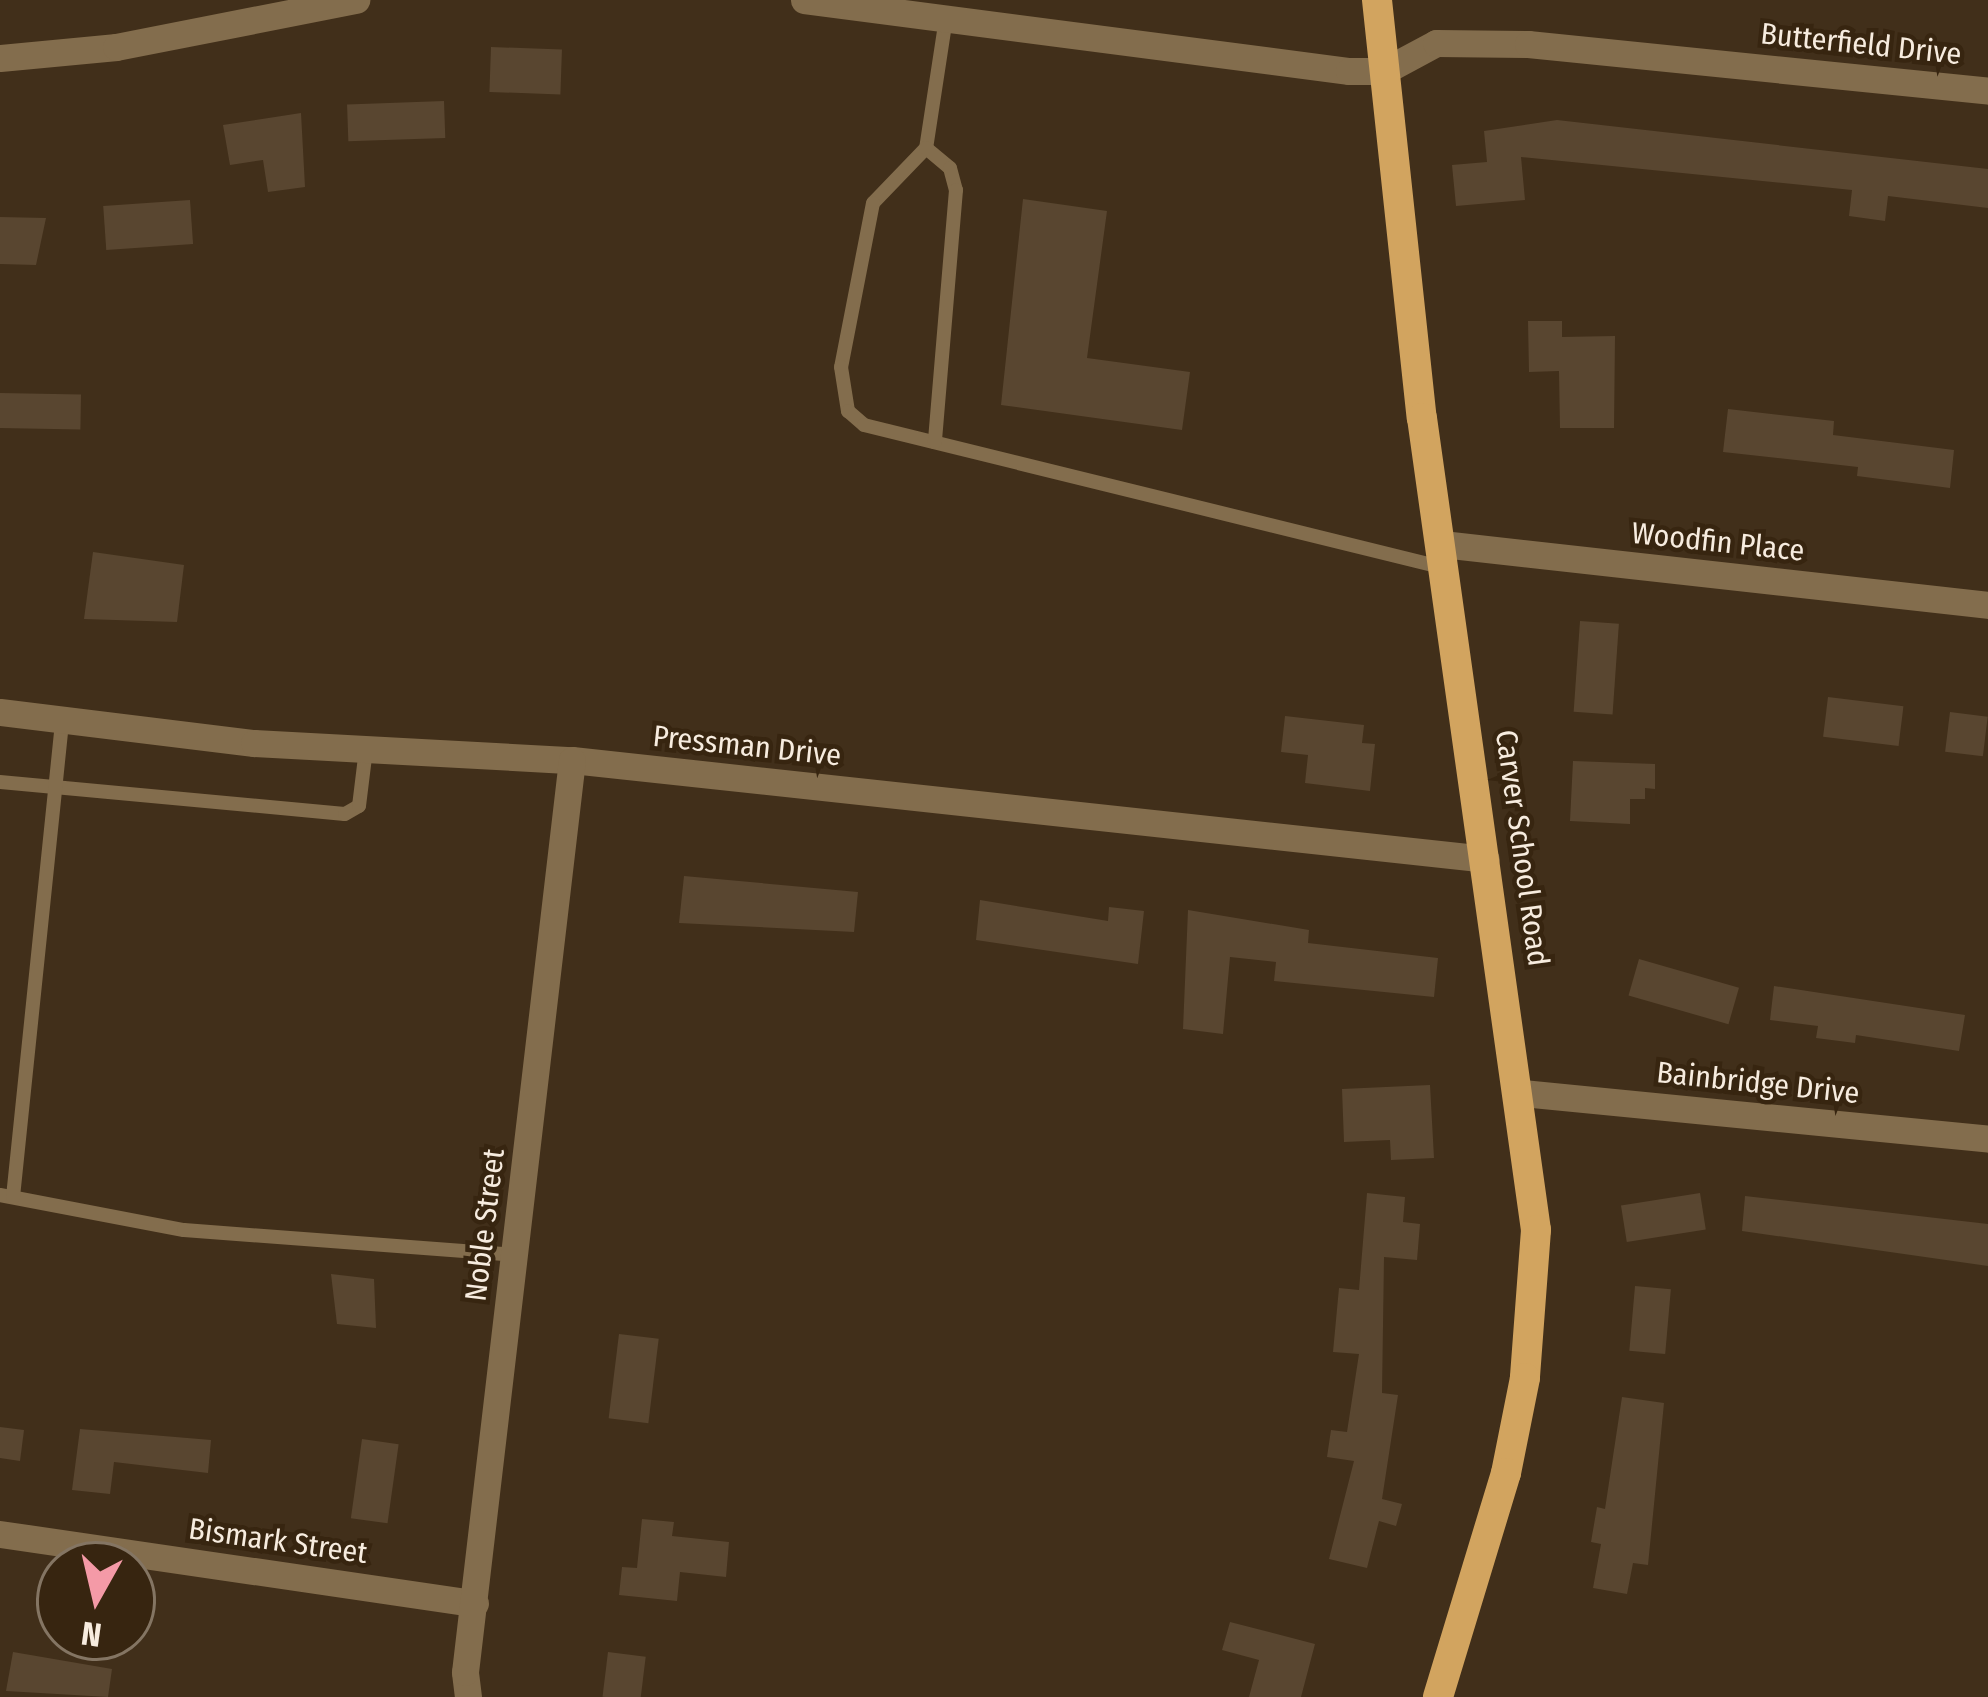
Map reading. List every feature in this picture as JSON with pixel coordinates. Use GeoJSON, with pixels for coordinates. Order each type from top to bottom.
{"type":"FeatureCollection","features":[{"type":"Feature","properties":{"kind":"main road","name":"Carver School Road"},"geometry":{"type":"LineString","coordinates":[[1377,0],[1443,556],[1522,1093],[1536,1230],[1525,1378],[1506,1473],[1438,1697]]}},
{"type":"Feature","properties":{"kind":"street"},"geometry":{"type":"LineString","coordinates":[[0,58],[116,47],[356,0]]}},
{"type":"Feature","properties":{"kind":"street"},"geometry":{"type":"LineString","coordinates":[[805,0],[1384,71]]}},
{"type":"Feature","properties":{"kind":"street","name":"Butterfield Drive"},"geometry":{"type":"LineString","coordinates":[[1384,71],[1436,43],[1528,44],[1988,91]]}},
{"type":"Feature","properties":{"kind":"street","name":"Woodfin Place"},"geometry":{"type":"LineString","coordinates":[[1443,556],[1988,605]]}},
{"type":"Feature","properties":{"kind":"street","name":"Pressman Drive"},"geometry":{"type":"LineString","coordinates":[[0,712],[366,749],[572,760],[1486,859]]}},
{"type":"Feature","properties":{"kind":"street","name":"Noble Street"},"geometry":{"type":"LineString","coordinates":[[468,1697],[572,760]]}},
{"type":"Feature","properties":{"kind":"street","name":"Bainbridge Drive"},"geometry":{"type":"LineString","coordinates":[[1522,1093],[1988,1138]]}},
{"type":"Feature","properties":{"kind":"street","name":"Bismark Street"},"geometry":{"type":"LineString","coordinates":[[0,1534],[475,1604]]}},
{"type":"Feature","properties":{"kind":"lane"},"geometry":{"type":"LineString","coordinates":[[946,19],[926,148],[873,203],[841,367],[848,411],[863,425],[1443,556]]}},
{"type":"Feature","properties":{"kind":"lane"},"geometry":{"type":"LineString","coordinates":[[926,148],[950,168],[956,190],[935,442]]}},
{"type":"Feature","properties":{"kind":"lane"},"geometry":{"type":"LineString","coordinates":[[62,719],[6,1196],[184,1230],[514,1255]]}},
{"type":"Feature","properties":{"kind":"lane"},"geometry":{"type":"LineString","coordinates":[[0,782],[345,814],[359,806],[366,749]]}},
{"type":"Feature","properties":{"kind":"building"},"geometry":{"type":"Polygon","coordinates":[[[491,47],[562,49],[560,94],[489,92],[491,47]]]}},
{"type":"Feature","properties":{"kind":"building"},"geometry":{"type":"Polygon","coordinates":[[[444,101],[445,138],[348,141],[347,104],[444,101]]]}},
{"type":"Feature","properties":{"kind":"building"},"geometry":{"type":"Polygon","coordinates":[[[301,113],[305,187],[268,192],[263,160],[230,165],[223,125],[301,113]]]}},
{"type":"Feature","properties":{"kind":"building"},"geometry":{"type":"Polygon","coordinates":[[[1557,120],[1988,169],[1988,208],[1888,196],[1885,221],[1849,216],[1852,190],[1521,157],[1525,200],[1456,206],[1452,165],[1487,162],[1484,131],[1557,120]]]}},
{"type":"Feature","properties":{"kind":"building"},"geometry":{"type":"Polygon","coordinates":[[[1023,199],[1107,211],[1087,358],[1190,372],[1182,430],[1001,405],[1023,199]]]}},
{"type":"Feature","properties":{"kind":"building"},"geometry":{"type":"Polygon","coordinates":[[[190,200],[193,244],[106,250],[103,206],[190,200]]]}},
{"type":"Feature","properties":{"kind":"building"},"geometry":{"type":"Polygon","coordinates":[[[0,217],[46,218],[36,265],[0,264],[0,217]]]}},
{"type":"Feature","properties":{"kind":"building"},"geometry":{"type":"Polygon","coordinates":[[[1528,321],[1562,321],[1562,337],[1615,336],[1614,428],[1560,428],[1559,371],[1529,372],[1528,321]]]}},
{"type":"Feature","properties":{"kind":"building"},"geometry":{"type":"Polygon","coordinates":[[[0,393],[81,394],[80,429],[0,428],[0,393]]]}},
{"type":"Feature","properties":{"kind":"building"},"geometry":{"type":"Polygon","coordinates":[[[1728,409],[1834,421],[1833,435],[1954,450],[1950,488],[1857,476],[1858,467],[1723,452],[1728,409]]]}},
{"type":"Feature","properties":{"kind":"building"},"geometry":{"type":"Polygon","coordinates":[[[93,552],[184,565],[177,622],[84,619],[93,552]]]}},
{"type":"Feature","properties":{"kind":"building"},"geometry":{"type":"Polygon","coordinates":[[[1580,621],[1619,624],[1613,714],[1574,712],[1580,621]]]}},
{"type":"Feature","properties":{"kind":"building"},"geometry":{"type":"Polygon","coordinates":[[[1828,697],[1903,706],[1899,746],[1823,737],[1828,697]]]}},
{"type":"Feature","properties":{"kind":"building"},"geometry":{"type":"Polygon","coordinates":[[[1950,712],[1988,717],[1983,756],[1945,752],[1950,712]]]}},
{"type":"Feature","properties":{"kind":"building"},"geometry":{"type":"Polygon","coordinates":[[[1285,716],[1364,725],[1362,743],[1375,744],[1370,791],[1305,783],[1308,755],[1281,752],[1285,716]]]}},
{"type":"Feature","properties":{"kind":"building"},"geometry":{"type":"Polygon","coordinates":[[[1573,761],[1655,764],[1655,789],[1645,788],[1645,799],[1630,799],[1630,824],[1570,821],[1573,761]]]}},
{"type":"Feature","properties":{"kind":"building"},"geometry":{"type":"Polygon","coordinates":[[[684,876],[858,892],[854,932],[679,923],[684,876]]]}},
{"type":"Feature","properties":{"kind":"building"},"geometry":{"type":"Polygon","coordinates":[[[980,900],[1108,921],[1109,907],[1144,911],[1138,964],[976,940],[980,900]]]}},
{"type":"Feature","properties":{"kind":"building"},"geometry":{"type":"Polygon","coordinates":[[[1188,910],[1309,930],[1308,943],[1438,958],[1434,997],[1274,981],[1276,962],[1230,957],[1223,1034],[1183,1029],[1188,910]]]}},
{"type":"Feature","properties":{"kind":"building"},"geometry":{"type":"Polygon","coordinates":[[[1639,959],[1739,988],[1728,1024],[1629,996],[1639,959]]]}},
{"type":"Feature","properties":{"kind":"building"},"geometry":{"type":"Polygon","coordinates":[[[1774,986],[1965,1015],[1959,1051],[1856,1035],[1855,1043],[1816,1038],[1818,1026],[1770,1020],[1774,986]]]}},
{"type":"Feature","properties":{"kind":"building"},"geometry":{"type":"Polygon","coordinates":[[[1430,1085],[1434,1158],[1391,1160],[1390,1140],[1344,1142],[1342,1089],[1430,1085]]]}},
{"type":"Feature","properties":{"kind":"building"},"geometry":{"type":"Polygon","coordinates":[[[1367,1193],[1405,1197],[1403,1222],[1420,1224],[1417,1260],[1384,1257],[1382,1393],[1398,1395],[1382,1499],[1402,1504],[1396,1526],[1379,1521],[1367,1568],[1329,1559],[1354,1461],[1327,1457],[1331,1430],[1347,1432],[1359,1354],[1333,1352],[1339,1288],[1359,1290],[1367,1193]]]}},
{"type":"Feature","properties":{"kind":"building"},"geometry":{"type":"Polygon","coordinates":[[[1700,1193],[1706,1230],[1627,1242],[1621,1206],[1700,1193]]]}},
{"type":"Feature","properties":{"kind":"building"},"geometry":{"type":"Polygon","coordinates":[[[1745,1196],[1988,1224],[1988,1266],[1742,1231],[1745,1196]]]}},
{"type":"Feature","properties":{"kind":"building"},"geometry":{"type":"Polygon","coordinates":[[[331,1274],[374,1279],[376,1328],[337,1324],[331,1274]]]}},
{"type":"Feature","properties":{"kind":"building"},"geometry":{"type":"Polygon","coordinates":[[[1635,1286],[1671,1289],[1665,1354],[1629,1351],[1635,1286]]]}},
{"type":"Feature","properties":{"kind":"building"},"geometry":{"type":"Polygon","coordinates":[[[619,1334],[659,1339],[648,1423],[609,1418],[619,1334]]]}},
{"type":"Feature","properties":{"kind":"building"},"geometry":{"type":"Polygon","coordinates":[[[1622,1397],[1664,1403],[1648,1565],[1633,1563],[1627,1594],[1593,1588],[1601,1544],[1591,1542],[1597,1507],[1605,1509],[1622,1397]]]}},
{"type":"Feature","properties":{"kind":"building"},"geometry":{"type":"Polygon","coordinates":[[[0,1427],[24,1430],[20,1461],[0,1458],[0,1427]]]}},
{"type":"Feature","properties":{"kind":"building"},"geometry":{"type":"Polygon","coordinates":[[[80,1429],[211,1440],[208,1473],[114,1462],[110,1494],[72,1490],[80,1429]]]}},
{"type":"Feature","properties":{"kind":"building"},"geometry":{"type":"Polygon","coordinates":[[[362,1439],[399,1444],[388,1523],[351,1518],[362,1439]]]}},
{"type":"Feature","properties":{"kind":"building"},"geometry":{"type":"Polygon","coordinates":[[[642,1519],[674,1522],[672,1536],[729,1542],[726,1577],[680,1572],[677,1601],[619,1595],[622,1567],[637,1568],[642,1519]]]}},
{"type":"Feature","properties":{"kind":"building"},"geometry":{"type":"Polygon","coordinates":[[[1230,1622],[1315,1644],[1301,1697],[1249,1697],[1259,1660],[1222,1650],[1230,1622]]]}},
{"type":"Feature","properties":{"kind":"building"},"geometry":{"type":"Polygon","coordinates":[[[13,1652],[36,1656],[36,1661],[112,1669],[108,1697],[6,1691],[13,1652]]]}},
{"type":"Feature","properties":{"kind":"building"},"geometry":{"type":"Polygon","coordinates":[[[608,1652],[646,1657],[641,1697],[603,1697],[608,1652]]]}}]}
